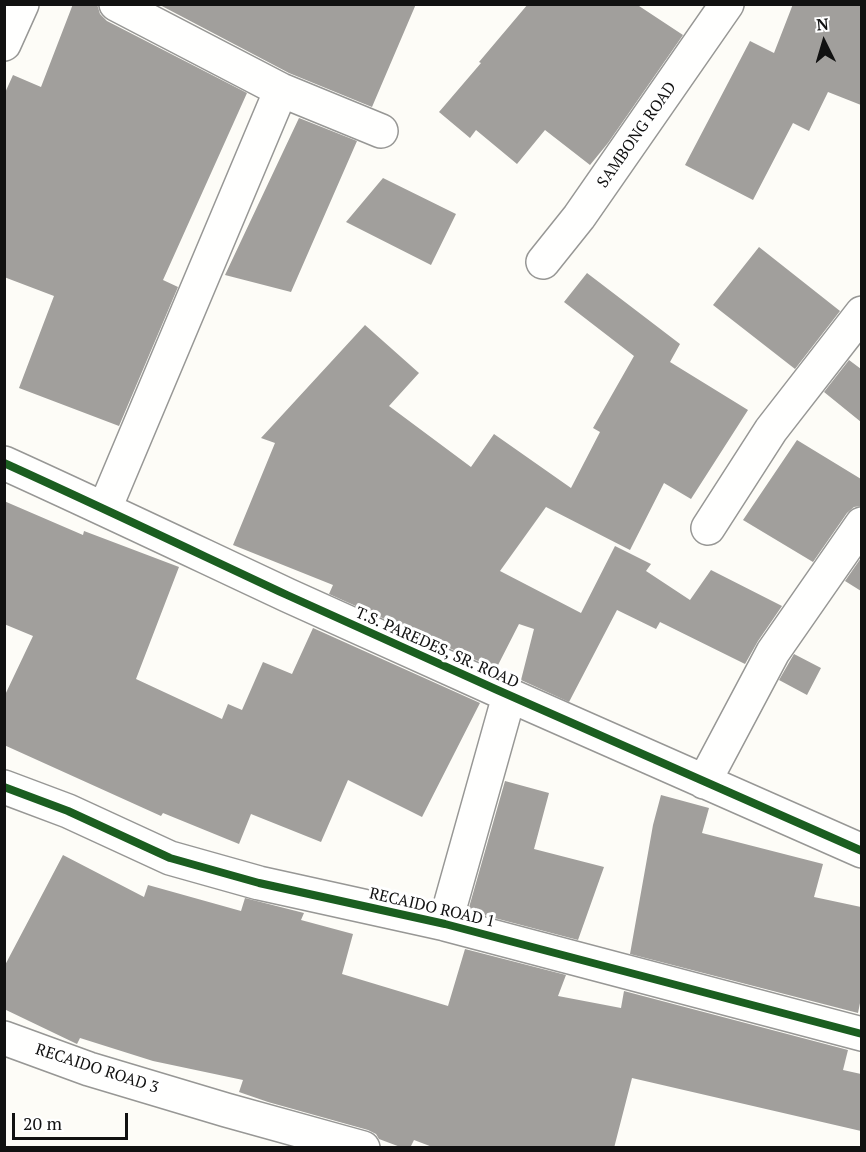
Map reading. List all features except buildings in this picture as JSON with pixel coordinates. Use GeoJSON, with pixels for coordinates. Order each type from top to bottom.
{"type":"FeatureCollection","features":[{"type":"Feature","properties":{"kind":"street"},"geometry":{"type":"LineString","coordinates":[[4,44],[22,4]]}},
{"type":"Feature","properties":{"kind":"street"},"geometry":{"type":"LineString","coordinates":[[116,4],[281,90],[381,131]]}},
{"type":"Feature","properties":{"kind":"street","name":"SAMBONG ROAD"},"geometry":{"type":"LineString","coordinates":[[543,262],[579,217],[727,4]]}},
{"type":"Feature","properties":{"kind":"street"},"geometry":{"type":"LineString","coordinates":[[105,508],[281,90]]}},
{"type":"Feature","properties":{"kind":"street"},"geometry":{"type":"LineString","coordinates":[[708,528],[771,430],[861,313]]}},
{"type":"Feature","properties":{"kind":"street","name":"T.S. PAREDES, SR. ROAD"},"geometry":{"type":"LineString","coordinates":[[4,463],[509,696],[861,851]]}},
{"type":"Feature","properties":{"kind":"street"},"geometry":{"type":"LineString","coordinates":[[704,782],[773,652],[861,524]]}},
{"type":"Feature","properties":{"kind":"street"},"geometry":{"type":"LineString","coordinates":[[445,924],[509,696]]}},
{"type":"Feature","properties":{"kind":"street","name":"RECAIDO ROAD 1"},"geometry":{"type":"LineString","coordinates":[[4,787],[68,811],[170,858],[259,883],[445,924],[861,1034]]}},
{"type":"Feature","properties":{"kind":"street","name":"RECAIDO ROAD 3"},"geometry":{"type":"LineString","coordinates":[[4,1038],[89,1069],[363,1148]]}},
{"type":"Feature","properties":{"kind":"cycle path"},"geometry":{"type":"LineString","coordinates":[[4,463],[359,628],[862,851]]}},
{"type":"Feature","properties":{"kind":"cycle path"},"geometry":{"type":"LineString","coordinates":[[4,787],[68,811],[170,858],[259,883],[445,924],[862,1034]]}}]}
